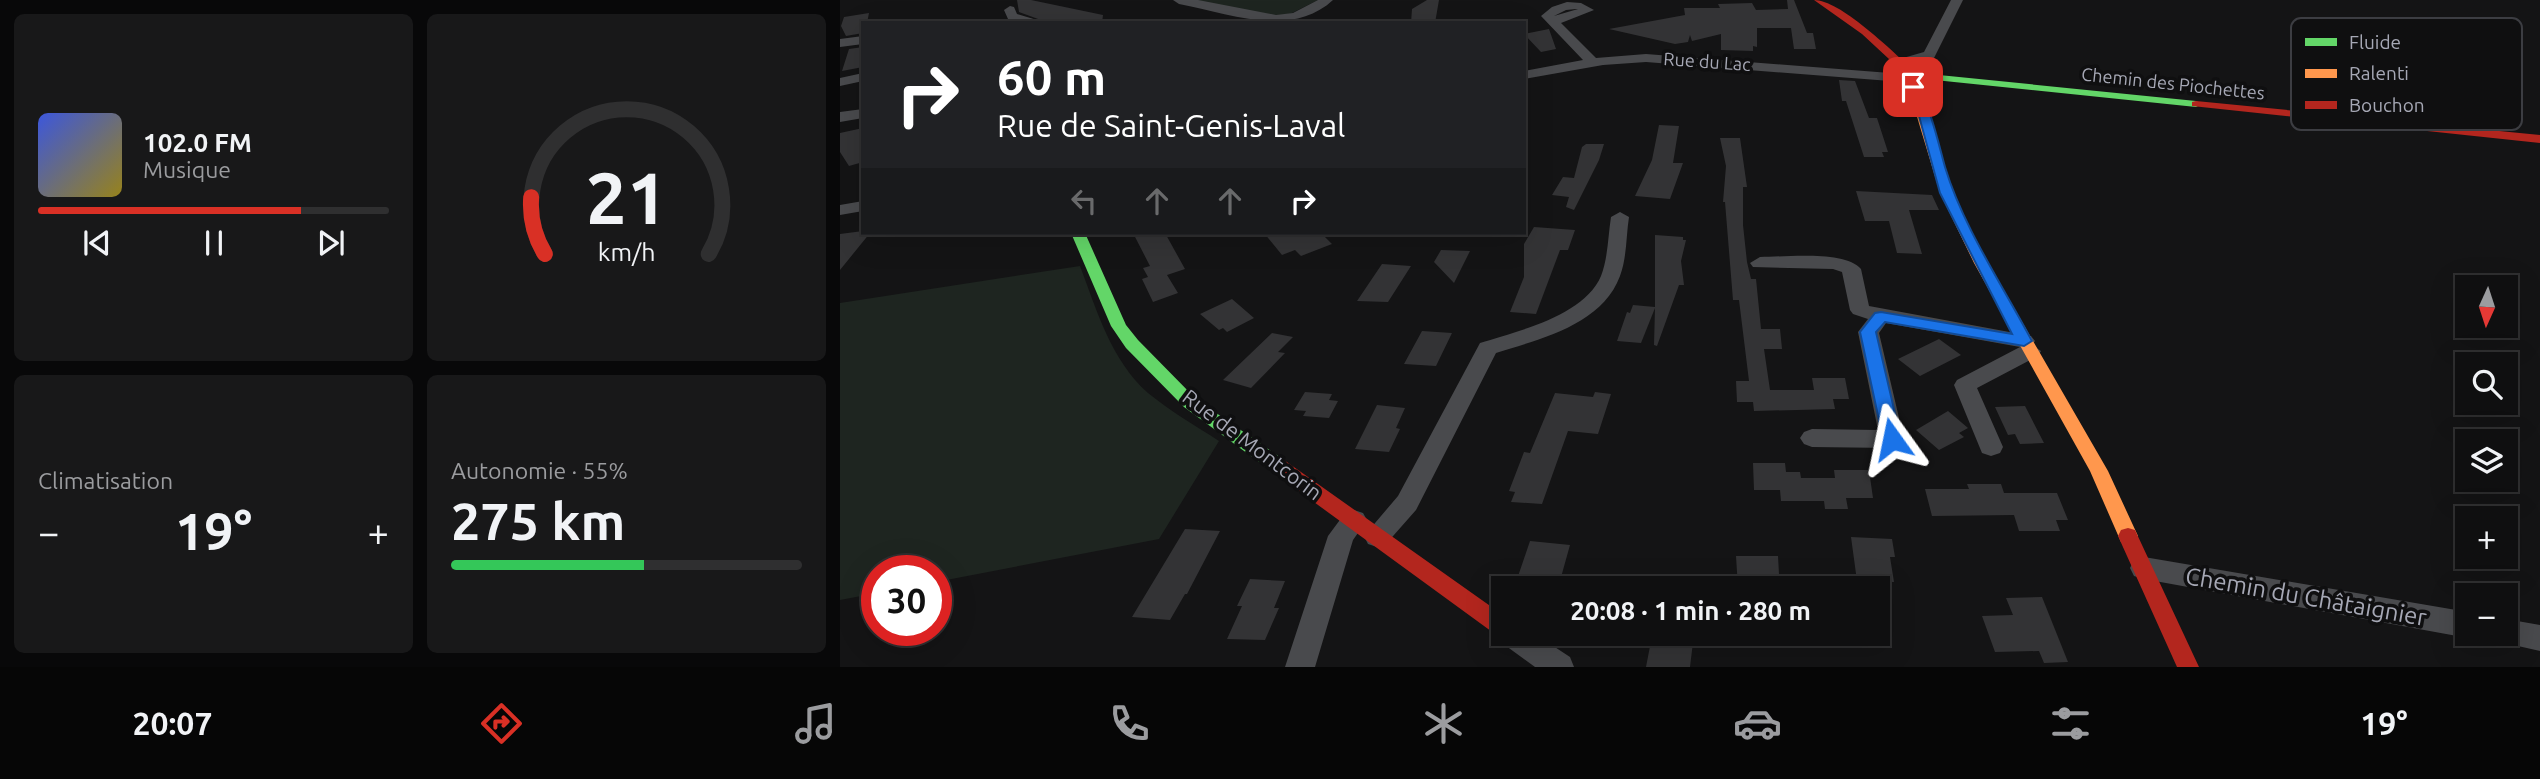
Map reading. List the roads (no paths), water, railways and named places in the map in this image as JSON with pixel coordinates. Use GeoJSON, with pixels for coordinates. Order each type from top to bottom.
{"type":"FeatureCollection","features":[{"type":"Feature","properties":{"kind":"street"},"geometry":{"type":"LineString","coordinates":[[1179,0],[1275,21],[1296,16],[1327,0]]}},
{"type":"Feature","properties":{"kind":"street"},"geometry":{"type":"LineString","coordinates":[[1818,0],[1865,32],[1904,67]]}},
{"type":"Feature","properties":{"kind":"street"},"geometry":{"type":"LineString","coordinates":[[1929,77],[1928,83],[1913,87],[1898,84],[1890,77],[1929,55],[1957,0]]}},
{"type":"Feature","properties":{"kind":"street"},"geometry":{"type":"LineString","coordinates":[[1010,10],[1013,16],[1033,21]]}},
{"type":"Feature","properties":{"kind":"street"},"geometry":{"type":"LineString","coordinates":[[1553,22],[1593,63]]}},
{"type":"Feature","properties":{"kind":"street"},"geometry":{"type":"LineString","coordinates":[[840,43],[861,40]]}},
{"type":"Feature","properties":{"kind":"street","name":"Rue du Lac"},"geometry":{"type":"LineString","coordinates":[[1526,75],[1593,63],[1668,59],[1890,77]]}},
{"type":"Feature","properties":{"kind":"street","name":"Chemin des Piochettes"},"geometry":{"type":"LineString","coordinates":[[1904,67],[1929,77],[2291,114]]}},
{"type":"Feature","properties":{"kind":"street"},"geometry":{"type":"LineString","coordinates":[[840,82],[861,77]]}},
{"type":"Feature","properties":{"kind":"street"},"geometry":{"type":"LineString","coordinates":[[1913,87],[1946,193],[2027,346],[2099,471],[2188,667]]}},
{"type":"Feature","properties":{"kind":"street"},"geometry":{"type":"LineString","coordinates":[[840,117],[861,113]]}},
{"type":"Feature","properties":{"kind":"street","name":"Chemin des Piochettes"},"geometry":{"type":"LineString","coordinates":[[2451,130],[2540,139]]}},
{"type":"Feature","properties":{"kind":"street"},"geometry":{"type":"LineString","coordinates":[[840,210],[861,205]]}},
{"type":"Feature","properties":{"kind":"street"},"geometry":{"type":"LineString","coordinates":[[1300,667],[1341,536],[1366,528],[1407,503],[1488,348],[1536,332],[1584,310],[1609,280],[1620,217]]}},
{"type":"Feature","properties":{"kind":"street","name":"Rue de Montcorin"},"geometry":{"type":"LineString","coordinates":[[1079,235],[1119,326],[1132,344],[1190,403],[1491,618]]}},
{"type":"Feature","properties":{"kind":"street"},"geometry":{"type":"LineString","coordinates":[[1760,263],[1836,263],[1851,269],[1860,310],[2027,346]]}},
{"type":"Feature","properties":{"kind":"street"},"geometry":{"type":"LineString","coordinates":[[1812,438],[1892,439],[1868,332],[1881,316]]}},
{"type":"Feature","properties":{"kind":"street"},"geometry":{"type":"LineString","coordinates":[[1990,447],[1965,385],[2027,346]]}},
{"type":"Feature","properties":{"kind":"street","name":"Chemin du Châtaignier"},"geometry":{"type":"LineString","coordinates":[[2144,568],[2455,623]]}},
{"type":"Feature","properties":{"kind":"street"},"geometry":{"type":"LineString","coordinates":[[2518,634],[2540,638]]}},
{"type":"Feature","properties":{"kind":"street"},"geometry":{"type":"LineString","coordinates":[[1529,646],[1559,667]]}}]}
